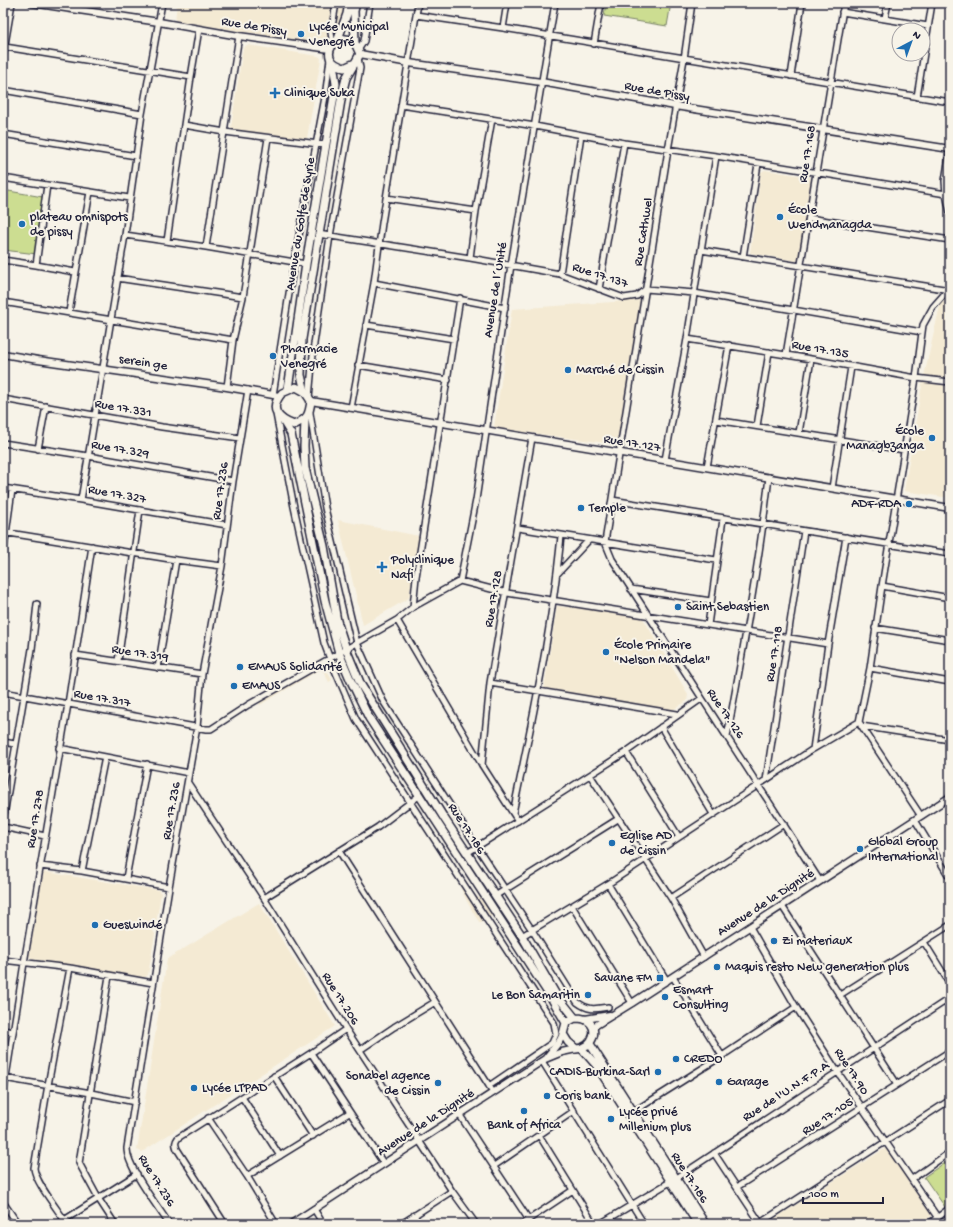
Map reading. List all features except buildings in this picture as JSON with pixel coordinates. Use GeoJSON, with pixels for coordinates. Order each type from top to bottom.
{"type":"FeatureCollection","features":[{"type":"Feature","properties":{"kind":"main road","name":"Avenue du Golfe de Syrie"},"geometry":{"type":"LineString","coordinates":[[288,390],[306,264],[336,84],[332,60],[334,44],[347,14],[349,3]]}},
{"type":"Feature","properties":{"kind":"main road"},"geometry":{"type":"LineString","coordinates":[[283,421],[294,425],[305,420],[310,413],[309,397],[301,375],[302,339],[342,94],[346,78],[357,53],[354,12],[356,3]]}},
{"type":"Feature","properties":{"kind":"main road"},"geometry":{"type":"LineString","coordinates":[[334,44],[347,38],[357,53]]}},
{"type":"Feature","properties":{"kind":"main road"},"geometry":{"type":"LineString","coordinates":[[332,60],[344,68],[357,53]]}},
{"type":"Feature","properties":{"kind":"main road"},"geometry":{"type":"LineString","coordinates":[[309,397],[296,387],[276,395],[276,414],[283,421],[291,434],[325,601],[339,653],[369,718],[566,1023]]}},
{"type":"Feature","properties":{"kind":"main road","name":"Rue 17.186"},"geometry":{"type":"LineString","coordinates":[[305,420],[305,468],[324,546],[337,620],[346,649],[361,685],[522,936],[556,993],[574,1018]]}},
{"type":"Feature","properties":{"kind":"main road"},"geometry":{"type":"LineString","coordinates":[[579,1049],[590,1044],[594,1034],[593,1027],[585,1019],[574,1018],[566,1023],[563,1034],[568,1042],[579,1049],[596,1066],[673,1180],[698,1224]]}},
{"type":"Feature","properties":{"kind":"main road","name":"Rue 17.186"},"geometry":{"type":"LineString","coordinates":[[590,1044],[633,1112],[673,1180],[704,1224]]}},
{"type":"Feature","properties":{"kind":"street"},"geometry":{"type":"LineString","coordinates":[[3,56],[12,3]]}},
{"type":"Feature","properties":{"kind":"street","name":"Rue de Pissy"},"geometry":{"type":"LineString","coordinates":[[32,3],[240,36],[334,44]]}},
{"type":"Feature","properties":{"kind":"street"},"geometry":{"type":"LineString","coordinates":[[81,500],[142,114],[162,3]]}},
{"type":"Feature","properties":{"kind":"street"},"geometry":{"type":"LineString","coordinates":[[334,44],[331,34],[336,3]]}},
{"type":"Feature","properties":{"kind":"street"},"geometry":{"type":"LineString","coordinates":[[309,397],[314,344],[330,236],[360,68],[357,53],[364,41],[370,3]]}},
{"type":"Feature","properties":{"kind":"street"},"geometry":{"type":"LineString","coordinates":[[351,408],[374,283],[386,198],[418,3]]}},
{"type":"Feature","properties":{"kind":"street"},"geometry":{"type":"LineString","coordinates":[[503,28],[507,3]]}},
{"type":"Feature","properties":{"kind":"street","name":"Avenue de l´Unité"},"geometry":{"type":"LineString","coordinates":[[460,581],[476,500],[505,308],[510,265],[555,3]]}},
{"type":"Feature","properties":{"kind":"street"},"geometry":{"type":"LineString","coordinates":[[594,44],[601,3]]}},
{"type":"Feature","properties":{"kind":"street","name":"Rue Cathwel"},"geometry":{"type":"LineString","coordinates":[[605,542],[692,3]]}},
{"type":"Feature","properties":{"kind":"street"},"geometry":{"type":"LineString","coordinates":[[791,76],[802,3]]}},
{"type":"Feature","properties":{"kind":"street","name":"Rue 17.168"},"geometry":{"type":"LineString","coordinates":[[786,355],[802,266],[830,83],[844,3]]}},
{"type":"Feature","properties":{"kind":"street"},"geometry":{"type":"LineString","coordinates":[[885,18],[888,3]]}},
{"type":"Feature","properties":{"kind":"street"},"geometry":{"type":"LineString","coordinates":[[929,22],[932,3]]}},
{"type":"Feature","properties":{"kind":"street"},"geometry":{"type":"LineString","coordinates":[[842,12],[906,22]]}},
{"type":"Feature","properties":{"kind":"street"},"geometry":{"type":"LineString","coordinates":[[416,15],[950,102]]}},
{"type":"Feature","properties":{"kind":"street"},"geometry":{"type":"LineString","coordinates":[[167,241],[199,29]]}},
{"type":"Feature","properties":{"kind":"street"},"geometry":{"type":"LineString","coordinates":[[206,247],[240,36]]}},
{"type":"Feature","properties":{"kind":"street"},"geometry":{"type":"LineString","coordinates":[[5,46],[191,77]]}},
{"type":"Feature","properties":{"kind":"street","name":"Rue de Pissy"},"geometry":{"type":"LineString","coordinates":[[357,53],[409,63],[541,82],[676,106],[950,149]]}},
{"type":"Feature","properties":{"kind":"street"},"geometry":{"type":"LineString","coordinates":[[276,395],[294,262],[332,60]]}},
{"type":"Feature","properties":{"kind":"street"},"geometry":{"type":"LineString","coordinates":[[917,97],[922,62]]}},
{"type":"Feature","properties":{"kind":"street"},"geometry":{"type":"LineString","coordinates":[[3,90],[142,114]]}},
{"type":"Feature","properties":{"kind":"street"},"geometry":{"type":"LineString","coordinates":[[402,105],[535,126],[624,143],[716,156],[946,194]]}},
{"type":"Feature","properties":{"kind":"street"},"geometry":{"type":"LineString","coordinates":[[470,258],[476,211],[492,119]]}},
{"type":"Feature","properties":{"kind":"street"},"geometry":{"type":"LineString","coordinates":[[184,125],[225,132],[326,145]]}},
{"type":"Feature","properties":{"kind":"street"},"geometry":{"type":"LineString","coordinates":[[3,134],[136,156]]}},
{"type":"Feature","properties":{"kind":"street"},"geometry":{"type":"LineString","coordinates":[[560,274],[581,135]]}},
{"type":"Feature","properties":{"kind":"street"},"geometry":{"type":"LineString","coordinates":[[227,387],[233,340],[243,297],[268,138]]}},
{"type":"Feature","properties":{"kind":"street"},"geometry":{"type":"LineString","coordinates":[[599,289],[624,143]]}},
{"type":"Feature","properties":{"kind":"street"},"geometry":{"type":"LineString","coordinates":[[950,149],[945,181],[950,213]]}},
{"type":"Feature","properties":{"kind":"street"},"geometry":{"type":"LineString","coordinates":[[665,460],[687,339],[716,156]]}},
{"type":"Feature","properties":{"kind":"street"},"geometry":{"type":"LineString","coordinates":[[743,257],[758,164]]}},
{"type":"Feature","properties":{"kind":"street"},"geometry":{"type":"LineString","coordinates":[[3,178],[129,198]]}},
{"type":"Feature","properties":{"kind":"street"},"geometry":{"type":"LineString","coordinates":[[36,265],[47,185]]}},
{"type":"Feature","properties":{"kind":"street"},"geometry":{"type":"LineString","coordinates":[[69,312],[90,192]]}},
{"type":"Feature","properties":{"kind":"street"},"geometry":{"type":"LineString","coordinates":[[386,198],[476,211]]}},
{"type":"Feature","properties":{"kind":"street"},"geometry":{"type":"LineString","coordinates":[[809,218],[950,240]]}},
{"type":"Feature","properties":{"kind":"street","name":"Rue 17.137"},"geometry":{"type":"LineString","coordinates":[[318,234],[560,274],[624,298],[637,296],[646,290],[694,293],[922,332]]}},
{"type":"Feature","properties":{"kind":"street"},"geometry":{"type":"LineString","coordinates":[[124,235],[306,264]]}},
{"type":"Feature","properties":{"kind":"street"},"geometry":{"type":"LineString","coordinates":[[701,250],[949,290]]}},
{"type":"Feature","properties":{"kind":"street"},"geometry":{"type":"LineString","coordinates":[[3,260],[75,272]]}},
{"type":"Feature","properties":{"kind":"street"},"geometry":{"type":"LineString","coordinates":[[117,278],[243,297]]}},
{"type":"Feature","properties":{"kind":"street"},"geometry":{"type":"LineString","coordinates":[[374,283],[460,298],[505,308]]}},
{"type":"Feature","properties":{"kind":"street"},"geometry":{"type":"LineString","coordinates":[[921,816],[860,724],[897,499],[922,332],[926,318],[933,307],[949,290]]}},
{"type":"Feature","properties":{"kind":"street"},"geometry":{"type":"LineString","coordinates":[[413,607],[416,577],[442,422],[460,298]]}},
{"type":"Feature","properties":{"kind":"street"},"geometry":{"type":"LineString","coordinates":[[3,302],[233,340]]}},
{"type":"Feature","properties":{"kind":"street"},"geometry":{"type":"LineString","coordinates":[[366,325],[454,339]]}},
{"type":"Feature","properties":{"kind":"street","name":"Rue 17.135"},"geometry":{"type":"LineString","coordinates":[[687,339],[916,378],[950,382]]}},
{"type":"Feature","properties":{"kind":"street"},"geometry":{"type":"LineString","coordinates":[[707,467],[729,345]]}},
{"type":"Feature","properties":{"kind":"street"},"geometry":{"type":"LineString","coordinates":[[757,426],[769,352]]}},
{"type":"Feature","properties":{"kind":"street","name":"serein ge"},"geometry":{"type":"LineString","coordinates":[[3,354],[276,395]]}},
{"type":"Feature","properties":{"kind":"street"},"geometry":{"type":"LineString","coordinates":[[799,433],[811,359]]}},
{"type":"Feature","properties":{"kind":"street"},"geometry":{"type":"LineString","coordinates":[[358,365],[448,380]]}},
{"type":"Feature","properties":{"kind":"street"},"geometry":{"type":"LineString","coordinates":[[832,488],[851,367]]}},
{"type":"Feature","properties":{"kind":"street","name":"Rue 17.236"},"geometry":{"type":"LineString","coordinates":[[169,1224],[137,1174],[127,1153],[169,887],[197,727],[202,674],[222,566],[233,481],[248,390]]}},
{"type":"Feature","properties":{"kind":"street","name":"Rue 17.127"},"geometry":{"type":"LineString","coordinates":[[309,397],[351,408],[950,508]]}},
{"type":"Feature","properties":{"kind":"street","name":"Rue 17.331"},"geometry":{"type":"LineString","coordinates":[[3,399],[162,427],[240,438]]}},
{"type":"Feature","properties":{"kind":"street"},"geometry":{"type":"LineString","coordinates":[[38,449],[46,406]]}},
{"type":"Feature","properties":{"kind":"street"},"geometry":{"type":"LineString","coordinates":[[310,413],[325,508],[357,643],[383,701],[577,1002],[590,1009],[608,1007]]}},
{"type":"Feature","properties":{"kind":"street"},"geometry":{"type":"LineString","coordinates":[[276,414],[294,507],[324,643],[356,719],[411,801],[554,1023],[556,1034],[552,1044],[489,1086]]}},
{"type":"Feature","properties":{"kind":"street"},"geometry":{"type":"LineString","coordinates":[[716,420],[904,450]]}},
{"type":"Feature","properties":{"kind":"street","name":"Rue 17.128"},"geometry":{"type":"LineString","coordinates":[[482,765],[490,683],[507,593],[532,438]]}},
{"type":"Feature","properties":{"kind":"street","name":"Rue 17.329"},"geometry":{"type":"LineString","coordinates":[[3,443],[233,481]]}},
{"type":"Feature","properties":{"kind":"street"},"geometry":{"type":"LineString","coordinates":[[727,736],[747,632],[764,524],[769,477]]}},
{"type":"Feature","properties":{"kind":"street","name":"Rue 17.327"},"geometry":{"type":"LineString","coordinates":[[3,488],[227,525]]}},
{"type":"Feature","properties":{"kind":"street"},"geometry":{"type":"LineString","coordinates":[[3,556],[5,532],[12,490]]}},
{"type":"Feature","properties":{"kind":"street"},"geometry":{"type":"LineString","coordinates":[[612,500],[723,519],[764,524],[950,554]]}},
{"type":"Feature","properties":{"kind":"street"},"geometry":{"type":"LineString","coordinates":[[118,661],[140,510]]}},
{"type":"Feature","properties":{"kind":"street"},"geometry":{"type":"LineString","coordinates":[[708,625],[723,519]]}},
{"type":"Feature","properties":{"kind":"street"},"geometry":{"type":"LineString","coordinates":[[518,528],[716,560]]}},
{"type":"Feature","properties":{"kind":"street","name":"Rue 17.118"},"geometry":{"type":"LineString","coordinates":[[766,780],[789,638],[804,531]]}},
{"type":"Feature","properties":{"kind":"street"},"geometry":{"type":"LineString","coordinates":[[5,532],[222,566]]}},
{"type":"Feature","properties":{"kind":"street"},"geometry":{"type":"LineString","coordinates":[[513,813],[538,691],[558,574],[561,536]]}},
{"type":"Feature","properties":{"kind":"street"},"geometry":{"type":"LineString","coordinates":[[813,749],[828,644],[846,537]]}},
{"type":"Feature","properties":{"kind":"street"},"geometry":{"type":"LineString","coordinates":[[558,574],[588,540]]}},
{"type":"Feature","properties":{"kind":"street","name":"Rue 17.126"},"geometry":{"type":"LineString","coordinates":[[605,542],[612,559],[631,590],[820,881]]}},
{"type":"Feature","properties":{"kind":"street","name":"Rue 17.278"},"geometry":{"type":"LineString","coordinates":[[3,1096],[4,1078],[13,1032],[59,748],[68,704],[92,546]]}},
{"type":"Feature","properties":{"kind":"street"},"geometry":{"type":"LineString","coordinates":[[158,668],[176,560]]}},
{"type":"Feature","properties":{"kind":"street"},"geometry":{"type":"LineString","coordinates":[[460,581],[507,593],[828,644]]}},
{"type":"Feature","properties":{"kind":"street","name":"Rue 17.317"},"geometry":{"type":"LineString","coordinates":[[3,692],[211,729],[218,726],[248,705],[397,620],[413,607],[460,581]]}},
{"type":"Feature","properties":{"kind":"street"},"geometry":{"type":"LineString","coordinates":[[882,586],[950,598]]}},
{"type":"Feature","properties":{"kind":"street"},"geometry":{"type":"LineString","coordinates":[[631,590],[711,601]]}},
{"type":"Feature","properties":{"kind":"street"},"geometry":{"type":"LineString","coordinates":[[3,821],[32,649],[37,604]]}},
{"type":"Feature","properties":{"kind":"street"},"geometry":{"type":"LineString","coordinates":[[397,620],[482,765],[518,821]]}},
{"type":"Feature","properties":{"kind":"street"},"geometry":{"type":"LineString","coordinates":[[875,628],[950,640]]}},
{"type":"Feature","properties":{"kind":"street","name":"Rue 17.319"},"geometry":{"type":"LineString","coordinates":[[75,655],[202,674]]}},
{"type":"Feature","properties":{"kind":"street"},"geometry":{"type":"LineString","coordinates":[[870,668],[950,682]]}},
{"type":"Feature","properties":{"kind":"street"},"geometry":{"type":"LineString","coordinates":[[490,683],[677,714]]}},
{"type":"Feature","properties":{"kind":"street"},"geometry":{"type":"LineString","coordinates":[[467,852],[626,752],[661,728],[677,714],[701,699]]}},
{"type":"Feature","properties":{"kind":"street"},"geometry":{"type":"LineString","coordinates":[[522,936],[608,884],[813,749],[860,724],[950,740]]}},
{"type":"Feature","properties":{"kind":"street"},"geometry":{"type":"LineString","coordinates":[[661,728],[713,814]]}},
{"type":"Feature","properties":{"kind":"street"},"geometry":{"type":"LineString","coordinates":[[3,742],[15,744]]}},
{"type":"Feature","properties":{"kind":"street"},"geometry":{"type":"LineString","coordinates":[[59,748],[189,773]]}},
{"type":"Feature","properties":{"kind":"street"},"geometry":{"type":"LineString","coordinates":[[626,752],[679,837]]}},
{"type":"Feature","properties":{"kind":"street"},"geometry":{"type":"LineString","coordinates":[[82,871],[105,757]]}},
{"type":"Feature","properties":{"kind":"street"},"geometry":{"type":"LineString","coordinates":[[126,878],[147,764]]}},
{"type":"Feature","properties":{"kind":"street"},"geometry":{"type":"LineString","coordinates":[[590,775],[671,898],[704,956]]}},
{"type":"Feature","properties":{"kind":"street","name":"Rue 17.206"},"geometry":{"type":"LineString","coordinates":[[188,783],[264,898],[346,1029],[419,1141],[476,1224]]}},
{"type":"Feature","properties":{"kind":"street"},"geometry":{"type":"LineString","coordinates":[[264,898],[378,827],[411,801],[420,796]]}},
{"type":"Feature","properties":{"kind":"street","name":"Avenue de la Dignité"},"geometry":{"type":"LineString","coordinates":[[593,1027],[614,1015],[950,798]]}},
{"type":"Feature","properties":{"kind":"street"},"geometry":{"type":"LineString","coordinates":[[495,896],[618,818]]}},
{"type":"Feature","properties":{"kind":"street"},"geometry":{"type":"LineString","coordinates":[[915,820],[950,878]]}},
{"type":"Feature","properties":{"kind":"street"},"geometry":{"type":"LineString","coordinates":[[671,898],[784,824]]}},
{"type":"Feature","properties":{"kind":"street"},"geometry":{"type":"LineString","coordinates":[[3,827],[45,836]]}},
{"type":"Feature","properties":{"kind":"street"},"geometry":{"type":"LineString","coordinates":[[339,851],[493,1092]]}},
{"type":"Feature","properties":{"kind":"street"},"geometry":{"type":"LineString","coordinates":[[40,866],[126,878],[169,887]]}},
{"type":"Feature","properties":{"kind":"street"},"geometry":{"type":"LineString","coordinates":[[608,884],[667,981]]}},
{"type":"Feature","properties":{"kind":"street"},"geometry":{"type":"LineString","coordinates":[[572,906],[632,1003]]}},
{"type":"Feature","properties":{"kind":"street"},"geometry":{"type":"LineString","coordinates":[[782,906],[897,1084]]}},
{"type":"Feature","properties":{"kind":"street"},"geometry":{"type":"LineString","coordinates":[[840,995],[950,925]]}},
{"type":"Feature","properties":{"kind":"street","name":"Rue 17.90"},"geometry":{"type":"LineString","coordinates":[[750,927],[796,1007],[838,1072],[942,1224]]}},
{"type":"Feature","properties":{"kind":"street"},"geometry":{"type":"LineString","coordinates":[[924,942],[950,984]]}},
{"type":"Feature","properties":{"kind":"street"},"geometry":{"type":"LineString","coordinates":[[3,960],[70,968],[154,983]]}},
{"type":"Feature","properties":{"kind":"street"},"geometry":{"type":"LineString","coordinates":[[66,1222],[38,1181],[34,1172],[48,1085],[70,968]]}},
{"type":"Feature","properties":{"kind":"street"},"geometry":{"type":"LineString","coordinates":[[109,976],[79,1163],[98,1198],[115,1224]]}},
{"type":"Feature","properties":{"kind":"street"},"geometry":{"type":"LineString","coordinates":[[673,977],[722,1056]]}},
{"type":"Feature","properties":{"kind":"street","name":"Rue de l'U.N.F.P.A"},"geometry":{"type":"LineString","coordinates":[[600,1224],[673,1180],[950,998]]}},
{"type":"Feature","properties":{"kind":"street"},"geometry":{"type":"LineString","coordinates":[[360,1050],[435,1002]]}},
{"type":"Feature","properties":{"kind":"street"},"geometry":{"type":"LineString","coordinates":[[633,1112],[796,1007]]}},
{"type":"Feature","properties":{"kind":"street"},"geometry":{"type":"LineString","coordinates":[[585,1019],[614,1015]]}},
{"type":"Feature","properties":{"kind":"street"},"geometry":{"type":"LineString","coordinates":[[225,1224],[175,1145],[178,1138],[346,1029]]}},
{"type":"Feature","properties":{"kind":"street"},"geometry":{"type":"LineString","coordinates":[[3,1030],[13,1032]]}},
{"type":"Feature","properties":{"kind":"street"},"geometry":{"type":"LineString","coordinates":[[563,1034],[559,1042],[544,1060],[644,1224]]}},
{"type":"Feature","properties":{"kind":"street","name":"Avenue de la Dignité"},"geometry":{"type":"LineString","coordinates":[[291,1224],[544,1060],[562,1052],[579,1049]]}},
{"type":"Feature","properties":{"kind":"street","name":"Rue 17.105"},"geometry":{"type":"LineString","coordinates":[[737,1188],[950,1051]]}},
{"type":"Feature","properties":{"kind":"street"},"geometry":{"type":"LineString","coordinates":[[311,1053],[384,1164]]}},
{"type":"Feature","properties":{"kind":"street"},"geometry":{"type":"LineString","coordinates":[[274,1076],[313,1136]]}},
{"type":"Feature","properties":{"kind":"street"},"geometry":{"type":"LineString","coordinates":[[4,1078],[135,1102]]}},
{"type":"Feature","properties":{"kind":"street"},"geometry":{"type":"LineString","coordinates":[[242,1097],[280,1156]]}},
{"type":"Feature","properties":{"kind":"street"},"geometry":{"type":"LineString","coordinates":[[714,1153],[761,1223],[950,1100]]}},
{"type":"Feature","properties":{"kind":"street"},"geometry":{"type":"LineString","coordinates":[[494,1166],[574,1111]]}},
{"type":"Feature","properties":{"kind":"street"},"geometry":{"type":"LineString","coordinates":[[247,1176],[349,1112]]}},
{"type":"Feature","properties":{"kind":"street"},"geometry":{"type":"LineString","coordinates":[[459,1114],[528,1220]]}},
{"type":"Feature","properties":{"kind":"street"},"geometry":{"type":"LineString","coordinates":[[208,1118],[247,1176],[276,1224]]}},
{"type":"Feature","properties":{"kind":"street"},"geometry":{"type":"LineString","coordinates":[[539,1135],[594,1224]]}},
{"type":"Feature","properties":{"kind":"street"},"geometry":{"type":"LineString","coordinates":[[912,1179],[950,1152]]}},
{"type":"Feature","properties":{"kind":"street"},"geometry":{"type":"LineString","coordinates":[[58,1224],[66,1222],[98,1198],[137,1174]]}},
{"type":"Feature","properties":{"kind":"street"},"geometry":{"type":"LineString","coordinates":[[522,1224],[573,1190]]}},
{"type":"Feature","properties":{"kind":"street"},"geometry":{"type":"LineString","coordinates":[[401,1224],[452,1191]]}},
{"type":"Feature","properties":{"kind":"street"},"geometry":{"type":"LineString","coordinates":[[3,1202],[18,1224]]}},
{"type":"Feature","properties":{"kind":"street"},"geometry":{"type":"LineString","coordinates":[[929,1224],[950,1208]]}},
{"type":"Feature","properties":{"kind":"street"},"geometry":{"type":"LineString","coordinates":[[314,1209],[323,1224]]}},
{"type":"Feature","properties":{"kind":"street"},"geometry":{"type":"LineString","coordinates":[[414,1215],[419,1224]]}},
{"type":"Feature","properties":{"kind":"shaded area","name":"Lycée Municipal Venegré"},"geometry":{"type":"Polygon","coordinates":[[[177,3],[348,3],[342,47],[175,21],[177,3]]]}},
{"type":"Feature","properties":{"kind":"shaded area","name":"Clinique Suka"},"geometry":{"type":"Polygon","coordinates":[[[247,45],[320,57],[321,59],[306,140],[234,130],[231,127],[243,48],[247,45]]]}},
{"type":"Feature","properties":{"kind":"shaded area","name":"École Wendmanagda"},"geometry":{"type":"Polygon","coordinates":[[[765,170],[810,177],[811,181],[799,259],[796,261],[750,253],[761,172],[765,170]]]}},
{"type":"Feature","properties":{"kind":"shaded area"},"geometry":{"type":"Polygon","coordinates":[[[641,300],[621,445],[494,428],[512,309],[641,300]]]}},
{"type":"Feature","properties":{"kind":"shaded area","name":"École Managbzanga"},"geometry":{"type":"Polygon","coordinates":[[[941,301],[950,303],[950,498],[904,491],[922,385],[941,301]]]}},
{"type":"Feature","properties":{"kind":"shaded area","name":"Polyclinique Nafi"},"geometry":{"type":"Polygon","coordinates":[[[338,520],[419,536],[409,598],[363,625],[338,520]]]}},
{"type":"Feature","properties":{"kind":"shaded area","name":"École Primaire \"Nelson Mandela\""},"geometry":{"type":"Polygon","coordinates":[[[557,606],[641,615],[688,694],[687,701],[671,711],[544,688],[557,606]]]}},
{"type":"Feature","properties":{"kind":"shaded area"},"geometry":{"type":"Polygon","coordinates":[[[318,666],[325,668],[332,680],[329,682],[323,671],[319,670],[260,705],[258,702],[318,666]]]}},
{"type":"Feature","properties":{"kind":"shaded area","name":"Gueswindé"},"geometry":{"type":"Polygon","coordinates":[[[45,872],[158,890],[161,893],[156,924],[153,926],[153,931],[155,934],[148,975],[144,978],[32,959],[29,956],[43,873],[45,872]]]}},
{"type":"Feature","properties":{"kind":"shaded area"},"geometry":{"type":"Polygon","coordinates":[[[464,885],[472,890],[478,898],[482,895],[493,915],[480,923],[463,894],[461,888],[464,885]]]}},
{"type":"Feature","properties":{"kind":"shaded area","name":"Lycée LTPAD"},"geometry":{"type":"Polygon","coordinates":[[[259,903],[335,1026],[142,1152],[137,1150],[167,959],[259,903]]]}},
{"type":"Feature","properties":{"kind":"shaded area"},"geometry":{"type":"Polygon","coordinates":[[[886,1148],[932,1216],[920,1224],[770,1224],[769,1222],[886,1148]]]}},
{"type":"Feature","properties":{"kind":"green space"},"geometry":{"type":"Polygon","coordinates":[[[606,3],[671,3],[667,26],[604,16],[606,3]]]}},
{"type":"Feature","properties":{"kind":"green space","name":"plateau omnispots de pissy"},"geometry":{"type":"Polygon","coordinates":[[[3,190],[43,197],[37,254],[3,250],[3,190]]]}},
{"type":"Feature","properties":{"kind":"green space"},"geometry":{"type":"Polygon","coordinates":[[[950,1159],[950,1204],[945,1207],[924,1177],[950,1159]]]}},
{"type":"Feature","properties":{"kind":"place","name":"Lycée Municipal Venegré"},"geometry":{"type":"Point","coordinates":[301,34]}},
{"type":"Feature","properties":{"kind":"place","name":"Clinique Suka"},"geometry":{"type":"Point","coordinates":[275,93]}},
{"type":"Feature","properties":{"kind":"place","name":"École Wendmanagda"},"geometry":{"type":"Point","coordinates":[780,217]}},
{"type":"Feature","properties":{"kind":"place","name":"plateau omnispots de pissy"},"geometry":{"type":"Point","coordinates":[22,224]}},
{"type":"Feature","properties":{"kind":"place","name":"Pharmacie Venegré"},"geometry":{"type":"Point","coordinates":[273,356]}},
{"type":"Feature","properties":{"kind":"place","name":"Marché de Cissin"},"geometry":{"type":"Point","coordinates":[568,370]}},
{"type":"Feature","properties":{"kind":"place","name":"École Managbzanga"},"geometry":{"type":"Point","coordinates":[932,438]}},
{"type":"Feature","properties":{"kind":"place","name":"ADF-RDA"},"geometry":{"type":"Point","coordinates":[909,504]}},
{"type":"Feature","properties":{"kind":"place","name":"Temple"},"geometry":{"type":"Point","coordinates":[581,508]}},
{"type":"Feature","properties":{"kind":"place","name":"Polyclinique Nafi"},"geometry":{"type":"Point","coordinates":[382,567]}},
{"type":"Feature","properties":{"kind":"place","name":"Saint Sebastien"},"geometry":{"type":"Point","coordinates":[678,607]}},
{"type":"Feature","properties":{"kind":"place","name":"École Primaire \"Nelson Mandela\""},"geometry":{"type":"Point","coordinates":[606,652]}},
{"type":"Feature","properties":{"kind":"place","name":"EMAUS Solidarité"},"geometry":{"type":"Point","coordinates":[240,667]}},
{"type":"Feature","properties":{"kind":"place","name":"EMAUS"},"geometry":{"type":"Point","coordinates":[234,686]}},
{"type":"Feature","properties":{"kind":"place","name":"Eglise AD de Cissin"},"geometry":{"type":"Point","coordinates":[612,843]}},
{"type":"Feature","properties":{"kind":"place","name":"Global Group International"},"geometry":{"type":"Point","coordinates":[860,849]}},
{"type":"Feature","properties":{"kind":"place","name":"Gueswindé"},"geometry":{"type":"Point","coordinates":[95,925]}},
{"type":"Feature","properties":{"kind":"place","name":"Zi materiaux"},"geometry":{"type":"Point","coordinates":[774,941]}},
{"type":"Feature","properties":{"kind":"place","name":"Maquis resto New generation plus"},"geometry":{"type":"Point","coordinates":[717,967]}},
{"type":"Feature","properties":{"kind":"place","name":"Savane FM"},"geometry":{"type":"Point","coordinates":[660,978]}},
{"type":"Feature","properties":{"kind":"place","name":"Le Bon Samaritin"},"geometry":{"type":"Point","coordinates":[588,995]}},
{"type":"Feature","properties":{"kind":"place","name":"Esmart Consulting"},"geometry":{"type":"Point","coordinates":[665,997]}},
{"type":"Feature","properties":{"kind":"place","name":"CREDO"},"geometry":{"type":"Point","coordinates":[676,1059]}},
{"type":"Feature","properties":{"kind":"place","name":"CADIS-Burkina-Sarl"},"geometry":{"type":"Point","coordinates":[658,1072]}},
{"type":"Feature","properties":{"kind":"place","name":"Garage"},"geometry":{"type":"Point","coordinates":[719,1082]}},
{"type":"Feature","properties":{"kind":"place","name":"Sonabel agence de Cissin"},"geometry":{"type":"Point","coordinates":[438,1083]}},
{"type":"Feature","properties":{"kind":"place","name":"Lycée LTPAD"},"geometry":{"type":"Point","coordinates":[194,1088]}},
{"type":"Feature","properties":{"kind":"place","name":"Coris bank"},"geometry":{"type":"Point","coordinates":[547,1096]}},
{"type":"Feature","properties":{"kind":"place","name":"Bank of Africa"},"geometry":{"type":"Point","coordinates":[524,1111]}},
{"type":"Feature","properties":{"kind":"place","name":"Lycée privé Millenium plus"},"geometry":{"type":"Point","coordinates":[611,1119]}}]}
